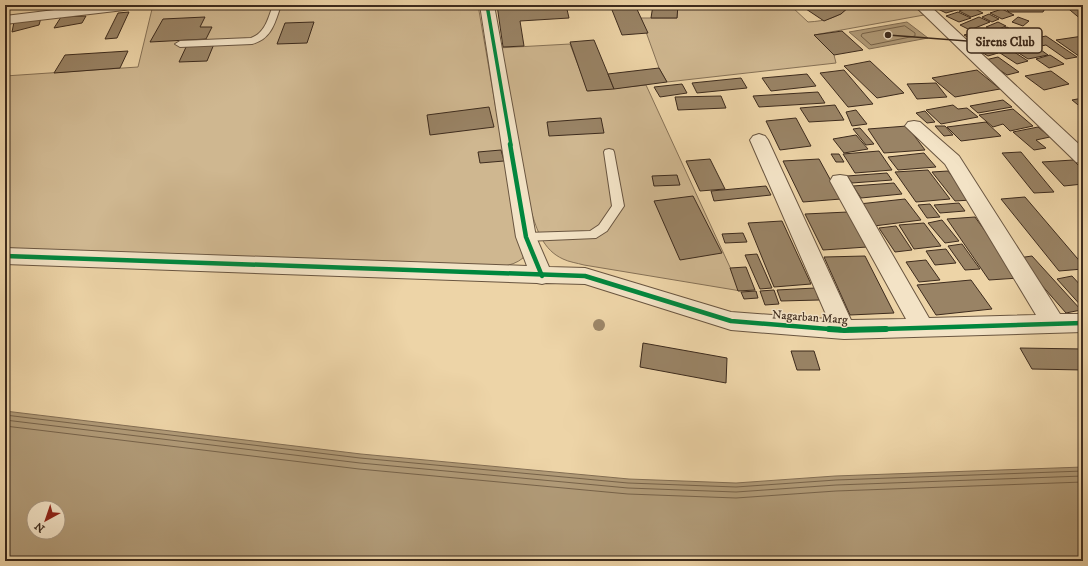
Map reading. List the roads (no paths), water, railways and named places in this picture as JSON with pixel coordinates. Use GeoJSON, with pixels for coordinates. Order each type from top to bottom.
{"type":"FeatureCollection","features":[{"type":"Feature","properties":{"kind":"street"},"geometry":{"type":"LineString","coordinates":[[487,5],[526,237],[542,276]]}},
{"type":"Feature","properties":{"kind":"street"},"geometry":{"type":"LineString","coordinates":[[921,5],[1083,158]]}},
{"type":"Feature","properties":{"kind":"street"},"geometry":{"type":"LineString","coordinates":[[5,20],[124,6]]}},
{"type":"Feature","properties":{"kind":"street"},"geometry":{"type":"LineString","coordinates":[[914,126],[952,160],[1054,324]]}},
{"type":"Feature","properties":{"kind":"street"},"geometry":{"type":"LineString","coordinates":[[759,140],[844,330]]}},
{"type":"Feature","properties":{"kind":"street"},"geometry":{"type":"LineString","coordinates":[[840,181],[923,328]]}},
{"type":"Feature","properties":{"kind":"street","name":"Nagarban Marg"},"geometry":{"type":"LineString","coordinates":[[5,256],[542,276],[586,276],[731,321],[844,330],[1083,323]]}},
{"type":"Feature","properties":{"kind":"lane"},"geometry":{"type":"LineString","coordinates":[[180,44],[252,41],[261,38],[266,33],[277,5]]}},
{"type":"Feature","properties":{"kind":"lane"},"geometry":{"type":"LineString","coordinates":[[526,237],[592,235],[603,228],[618,206],[609,152]]}},
{"type":"Feature","properties":{"kind":"water"},"geometry":{"type":"Polygon","coordinates":[[[907,22],[928,38],[869,49],[849,32],[907,22]]]}},
{"type":"Feature","properties":{"kind":"water"},"geometry":{"type":"Polygon","coordinates":[[[5,411],[361,454],[629,479],[736,483],[835,476],[1083,467],[1083,561],[5,561],[5,411]]]}},
{"type":"Feature","properties":{"kind":"place","name":"Sirens Club"},"geometry":{"type":"Point","coordinates":[888,35]}}]}
